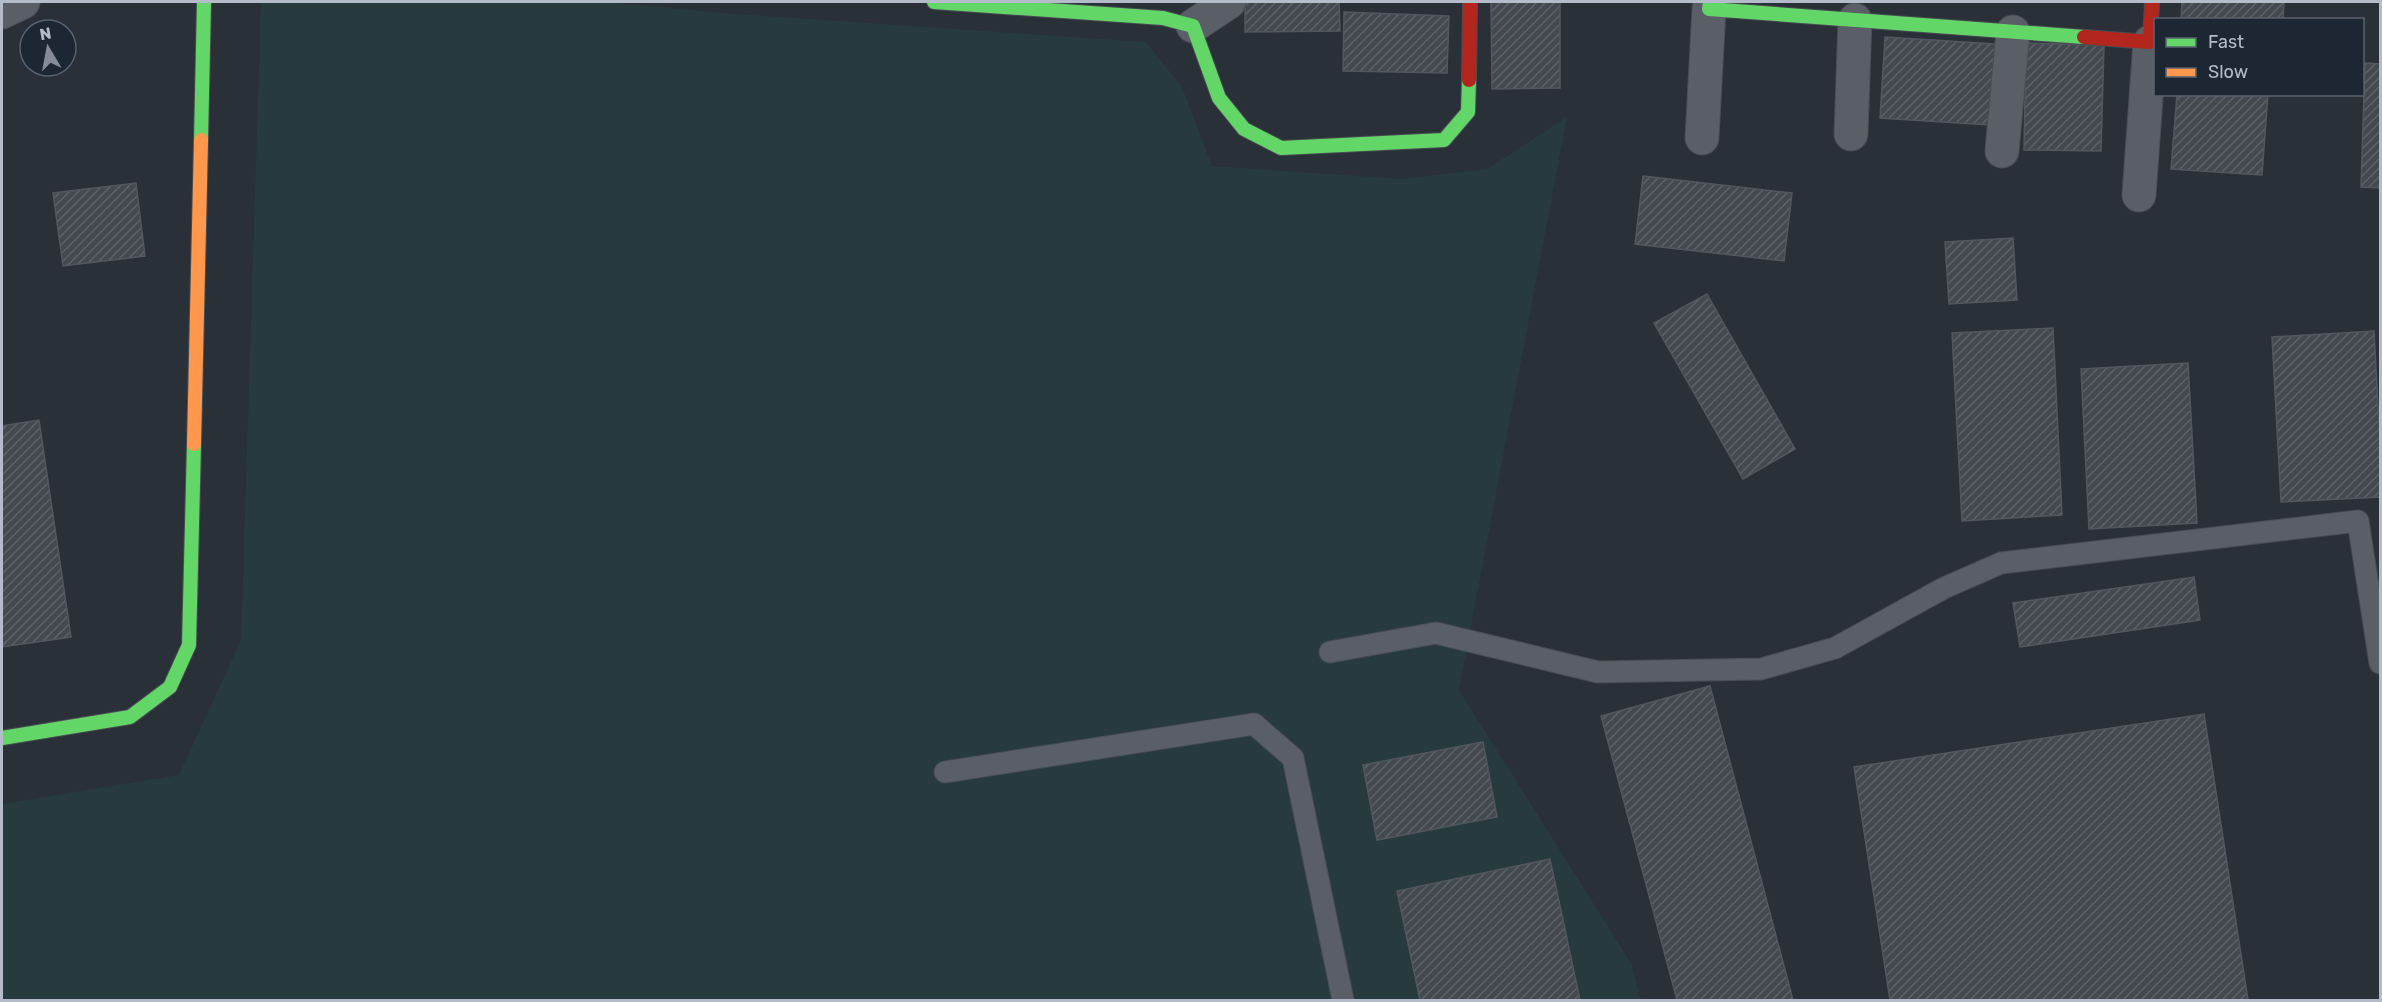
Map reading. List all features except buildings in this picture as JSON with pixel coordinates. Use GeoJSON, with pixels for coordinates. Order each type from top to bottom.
{"type":"FeatureCollection","features":[{"type":"Feature","properties":{"kind":"street"},"geometry":{"type":"LineString","coordinates":[[2,12],[23,2]]}},
{"type":"Feature","properties":{"kind":"street"},"geometry":{"type":"LineString","coordinates":[[2,738],[130,717],[170,687],[189,645],[204,2]]}},
{"type":"Feature","properties":{"kind":"street"},"geometry":{"type":"LineString","coordinates":[[934,2],[1163,18],[1193,26],[1229,2]]}},
{"type":"Feature","properties":{"kind":"street"},"geometry":{"type":"LineString","coordinates":[[1193,26],[1219,98],[1244,129],[1281,148],[1435,141],[1444,140],[1468,112],[1470,2]]}},
{"type":"Feature","properties":{"kind":"street"},"geometry":{"type":"LineString","coordinates":[[2139,195],[2152,2]]}},
{"type":"Feature","properties":{"kind":"street"},"geometry":{"type":"LineString","coordinates":[[1702,138],[1710,5],[1855,20],[2150,42]]}},
{"type":"Feature","properties":{"kind":"street"},"geometry":{"type":"LineString","coordinates":[[1851,134],[1855,20]]}},
{"type":"Feature","properties":{"kind":"street"},"geometry":{"type":"LineString","coordinates":[[2002,151],[2013,32]]}},
{"type":"Feature","properties":{"kind":"lane"},"geometry":{"type":"LineString","coordinates":[[1330,652],[1436,633],[1598,672],[1761,669],[1835,648],[1944,588],[2001,563],[2358,521],[2380,664]]}},
{"type":"Feature","properties":{"kind":"lane"},"geometry":{"type":"LineString","coordinates":[[945,772],[1254,724],[1293,758],[1343,1000]]}},
{"type":"Feature","properties":{"kind":"green space"},"geometry":{"type":"Polygon","coordinates":[[[261,2],[609,2],[721,13],[1146,42],[1182,87],[1212,166],[1403,179],[1487,169],[1567,117],[1459,690],[1631,963],[1641,1000],[2,1000],[2,804],[179,775],[241,640],[261,2]]]}},
{"type":"Feature","properties":{"kind":"traffic: fast"},"geometry":{"type":"LineString","coordinates":[[201,140],[204,2]]}},
{"type":"Feature","properties":{"kind":"traffic: fast"},"geometry":{"type":"LineString","coordinates":[[934,2],[1163,18],[1193,26],[1219,98],[1244,129],[1281,148],[1444,140],[1468,112],[1469,80]]}},
{"type":"Feature","properties":{"kind":"traffic: fast"},"geometry":{"type":"LineString","coordinates":[[1710,2],[1709,9],[2084,37]]}},
{"type":"Feature","properties":{"kind":"traffic: fast"},"geometry":{"type":"LineString","coordinates":[[2,738],[130,717],[170,687],[189,645],[194,444]]}},
{"type":"Feature","properties":{"kind":"traffic: slow"},"geometry":{"type":"LineString","coordinates":[[194,444],[201,140]]}},
{"type":"Feature","properties":{"kind":"traffic: jam"},"geometry":{"type":"LineString","coordinates":[[1469,80],[1470,2]]}},
{"type":"Feature","properties":{"kind":"traffic: jam"},"geometry":{"type":"LineString","coordinates":[[2084,37],[2150,42],[2152,2]]}}]}
